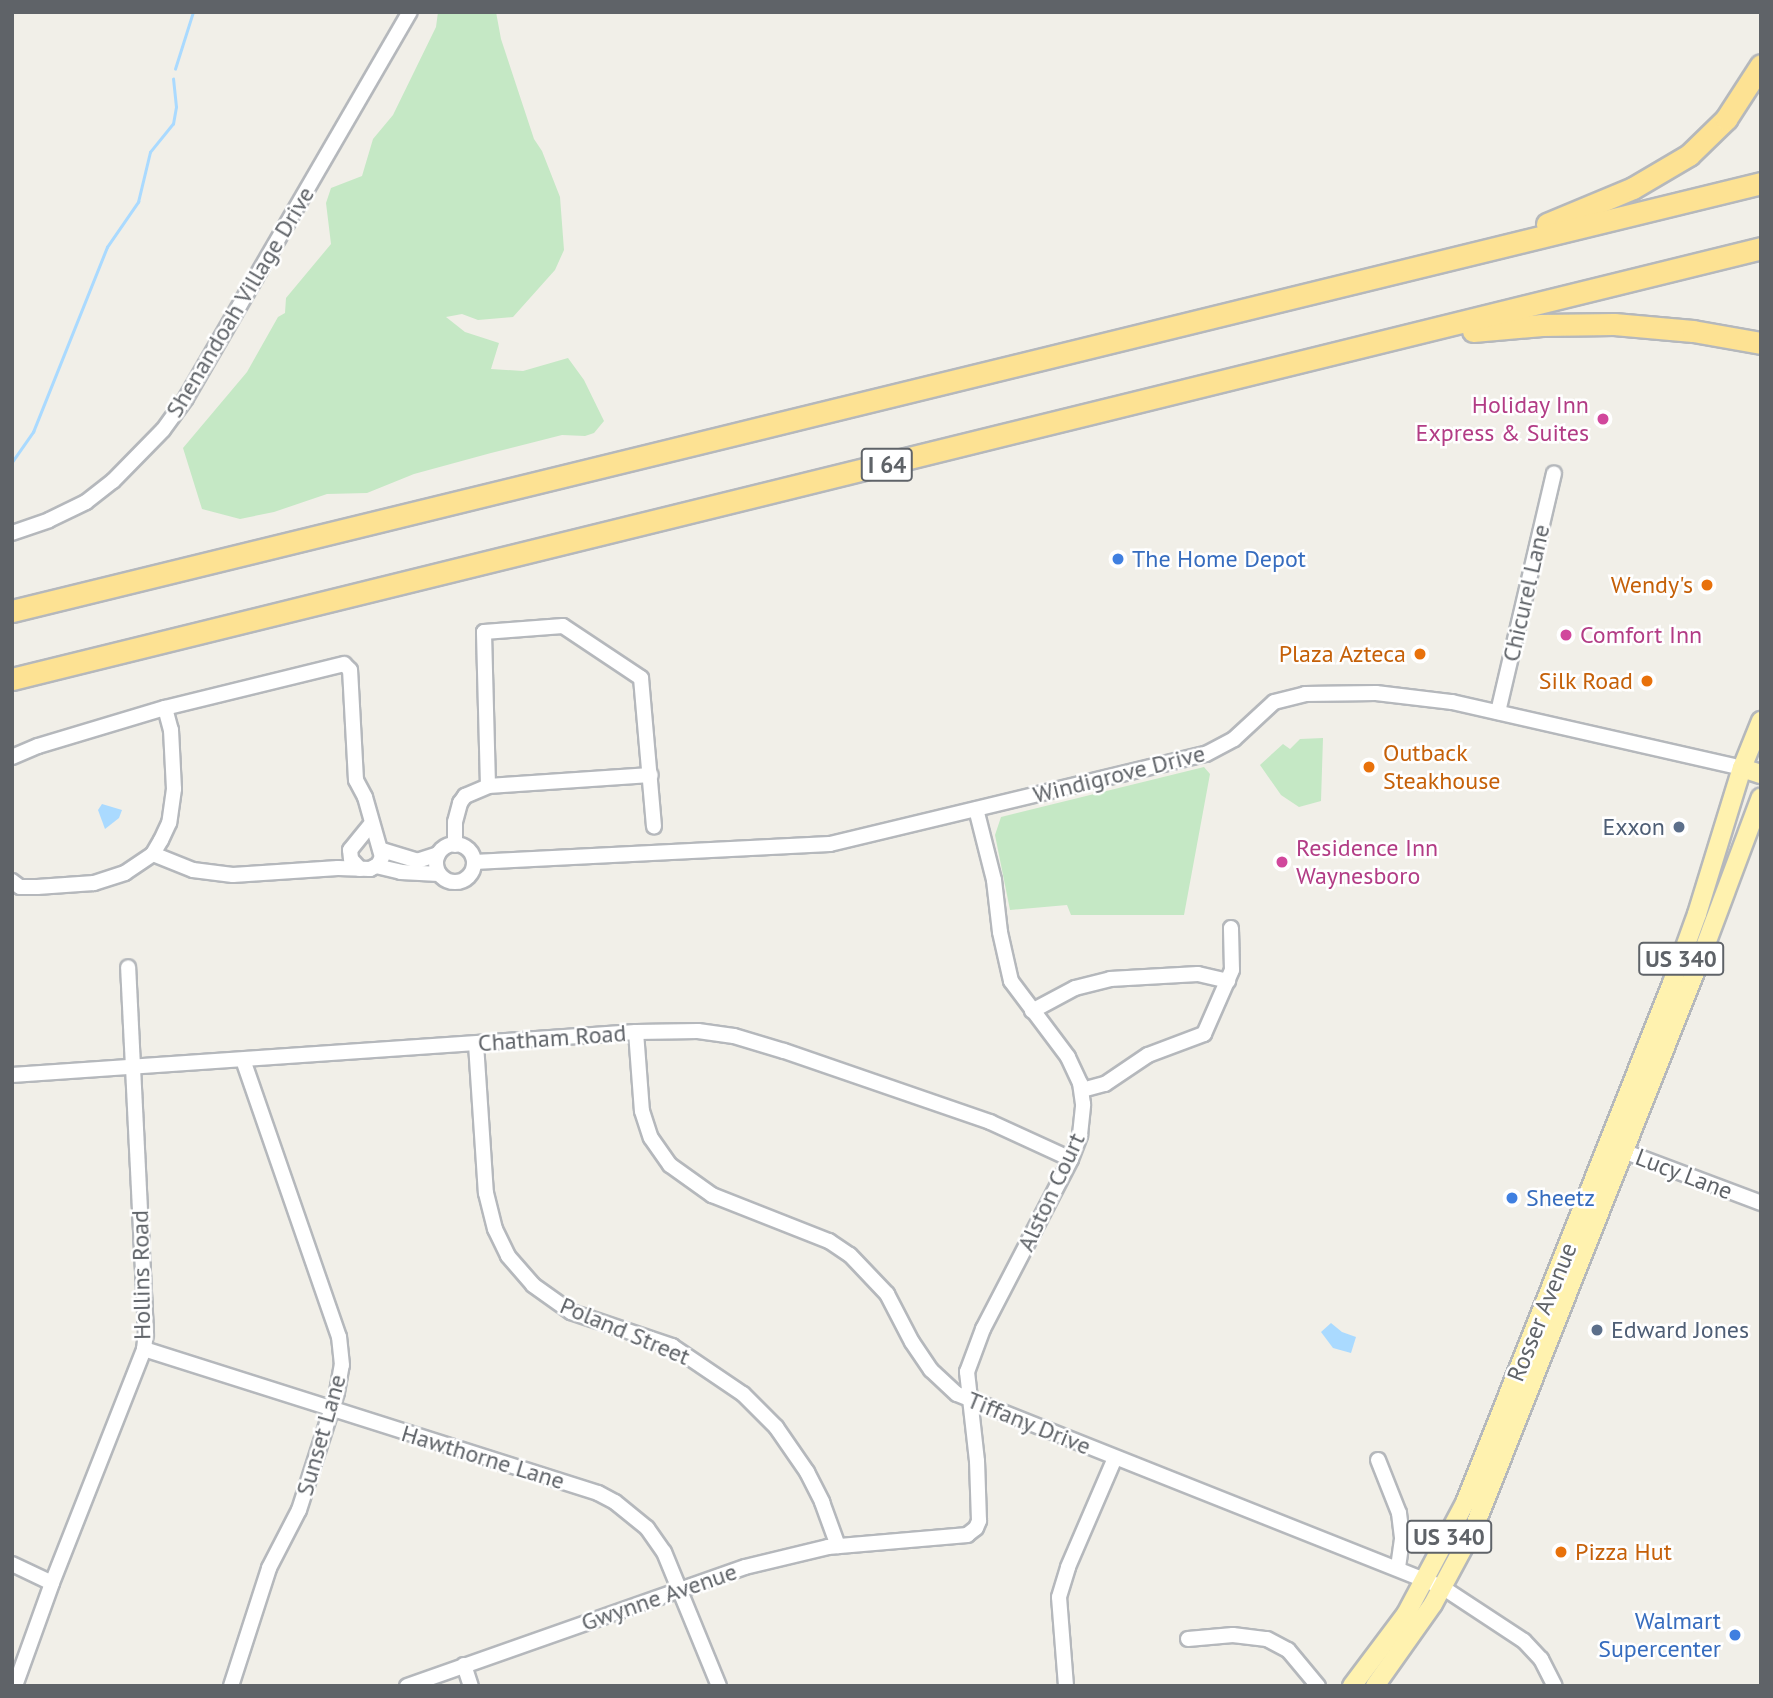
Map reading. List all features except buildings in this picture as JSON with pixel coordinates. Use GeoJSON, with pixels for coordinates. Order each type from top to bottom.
{"type":"FeatureCollection","features":[{"type":"Feature","properties":{"kind":"highway"},"geometry":{"type":"LineString","coordinates":[[1387,274],[1542,226],[1663,173],[1716,130],[1737,105],[1761,65]]}},
{"type":"Feature","properties":{"kind":"highway"},"geometry":{"type":"LineString","coordinates":[[12,611],[1761,183]]}},
{"type":"Feature","properties":{"kind":"highway","name":"I 64"},"geometry":{"type":"LineString","coordinates":[[12,679],[1761,248]]}},
{"type":"Feature","properties":{"kind":"highway"},"geometry":{"type":"LineString","coordinates":[[1363,347],[1487,329],[1590,324],[1693,331],[1761,343]]}},
{"type":"Feature","properties":{"kind":"main road","name":"Rosser Avenue"},"geometry":{"type":"LineString","coordinates":[[1616,1148],[1697,914],[1742,768],[1761,721]]}},
{"type":"Feature","properties":{"kind":"main road"},"geometry":{"type":"LineString","coordinates":[[1742,768],[1761,774]]}},
{"type":"Feature","properties":{"kind":"main road","name":"Rosser Avenue"},"geometry":{"type":"LineString","coordinates":[[1376,1686],[1404,1648],[1434,1583],[1761,797]]}},
{"type":"Feature","properties":{"kind":"main road","name":"Rosser Avenue"},"geometry":{"type":"LineString","coordinates":[[1352,1686],[1406,1614],[1434,1583]]}},
{"type":"Feature","properties":{"kind":"street","name":"Shenandoah Village Drive"},"geometry":{"type":"LineString","coordinates":[[12,533],[49,520],[86,502],[113,481],[163,430],[186,398],[410,12]]}},
{"type":"Feature","properties":{"kind":"street","name":"Chicurel Lane"},"geometry":{"type":"LineString","coordinates":[[1499,712],[1554,473]]}},
{"type":"Feature","properties":{"kind":"street"},"geometry":{"type":"LineString","coordinates":[[488,786],[484,632],[555,626],[570,628],[641,678],[654,826]]}},
{"type":"Feature","properties":{"kind":"street"},"geometry":{"type":"LineString","coordinates":[[12,757],[38,746],[165,708],[344,664],[350,670],[356,780],[365,797],[382,857],[376,866]]}},
{"type":"Feature","properties":{"kind":"street","name":"Windigrove Drive"},"geometry":{"type":"LineString","coordinates":[[474,862],[811,846],[1217,750],[1234,739],[1266,708],[1291,696],[1346,693],[1402,695],[1499,712],[1742,768]]}},
{"type":"Feature","properties":{"kind":"street"},"geometry":{"type":"LineString","coordinates":[[12,881],[20,887],[94,883],[125,873],[152,854],[169,823],[174,789],[172,730],[165,708]]}},
{"type":"Feature","properties":{"kind":"street"},"geometry":{"type":"LineString","coordinates":[[454,845],[455,822],[460,803],[465,796],[488,786],[650,775]]}},
{"type":"Feature","properties":{"kind":"street","name":"Alston Court"},"geometry":{"type":"LineString","coordinates":[[919,1539],[967,1535],[979,1521],[967,1372],[975,1349],[1071,1159],[1083,1120],[1082,1090],[1068,1057],[1017,992],[1007,969],[994,880],[976,809]]}},
{"type":"Feature","properties":{"kind":"street"},"geometry":{"type":"LineString","coordinates":[[338,868],[371,824]]}},
{"type":"Feature","properties":{"kind":"street"},"geometry":{"type":"LineString","coordinates":[[152,854],[193,870],[233,875],[376,866],[393,871],[439,874],[449,881],[461,881],[470,874],[474,862],[468,849],[454,845],[417,861],[380,847],[371,838],[362,838]]}},
{"type":"Feature","properties":{"kind":"street"},"geometry":{"type":"LineString","coordinates":[[438,854],[436,864],[439,874]]}},
{"type":"Feature","properties":{"kind":"street"},"geometry":{"type":"LineString","coordinates":[[350,855],[360,869]]}},
{"type":"Feature","properties":{"kind":"street"},"geometry":{"type":"LineString","coordinates":[[1082,1090],[1105,1084],[1148,1055],[1204,1034],[1228,981],[1233,962],[1231,928]]}},
{"type":"Feature","properties":{"kind":"street","name":"Hollins Road"},"geometry":{"type":"LineString","coordinates":[[15,1686],[52,1583],[144,1349],[146,1332],[128,967]]}},
{"type":"Feature","properties":{"kind":"street"},"geometry":{"type":"LineString","coordinates":[[1032,1011],[1075,988],[1110,979],[1198,974],[1228,981]]}},
{"type":"Feature","properties":{"kind":"street","name":"Chatham Road"},"geometry":{"type":"LineString","coordinates":[[12,1075],[636,1032],[716,1032],[990,1122],[1071,1159]]}},
{"type":"Feature","properties":{"kind":"street","name":"Tiffany Drive"},"geometry":{"type":"LineString","coordinates":[[636,1032],[642,1111],[651,1138],[670,1165],[712,1195],[820,1237],[850,1255],[887,1294],[912,1342],[946,1386],[970,1401],[1434,1583],[1524,1641],[1546,1665],[1555,1686]]}},
{"type":"Feature","properties":{"kind":"street","name":"Poland Street"},"geometry":{"type":"LineString","coordinates":[[476,1044],[486,1193],[495,1229],[508,1256],[533,1285],[571,1312],[672,1346],[743,1394],[776,1427],[807,1472],[822,1502],[838,1546]]}},
{"type":"Feature","properties":{"kind":"street","name":"Sunset Lane"},"geometry":{"type":"LineString","coordinates":[[231,1686],[269,1568],[299,1510],[332,1410],[342,1364],[339,1337],[243,1060]]}},
{"type":"Feature","properties":{"kind":"street","name":"Lucy Lane"},"geometry":{"type":"LineString","coordinates":[[1616,1148],[1761,1203]]}},
{"type":"Feature","properties":{"kind":"street","name":"Hawthorne Lane"},"geometry":{"type":"LineString","coordinates":[[144,1349],[598,1493],[633,1515],[652,1534],[681,1588],[697,1639],[719,1686]]}},
{"type":"Feature","properties":{"kind":"street"},"geometry":{"type":"LineString","coordinates":[[1066,1686],[1059,1597],[1068,1567],[1115,1458]]}},
{"type":"Feature","properties":{"kind":"street"},"geometry":{"type":"LineString","coordinates":[[1378,1460],[1399,1513],[1402,1539],[1398,1568]]}},
{"type":"Feature","properties":{"kind":"street","name":"Gwynne Avenue"},"geometry":{"type":"LineString","coordinates":[[407,1686],[745,1567],[838,1546],[919,1539]]}},
{"type":"Feature","properties":{"kind":"street"},"geometry":{"type":"LineString","coordinates":[[12,1564],[52,1583]]}},
{"type":"Feature","properties":{"kind":"street"},"geometry":{"type":"LineString","coordinates":[[1188,1639],[1233,1635],[1267,1639],[1288,1650],[1318,1686]]}},
{"type":"Feature","properties":{"kind":"street"},"geometry":{"type":"LineString","coordinates":[[464,1665],[471,1686]]}},
{"type":"Feature","properties":{"kind":"green space"},"geometry":{"type":"Polygon","coordinates":[[[438,12],[496,12],[501,39],[534,139],[542,151],[560,197],[564,250],[555,270],[513,317],[478,320],[462,314],[446,317],[465,332],[499,343],[491,369],[523,371],[568,358],[584,380],[604,421],[594,433],[585,436],[562,435],[491,453],[414,474],[367,493],[327,494],[274,512],[240,519],[202,509],[183,448],[247,372],[278,317],[285,313],[286,298],[331,244],[326,203],[331,188],[362,176],[373,139],[393,115],[436,27],[438,12]]]}},
{"type":"Feature","properties":{"kind":"green space"},"geometry":{"type":"Polygon","coordinates":[[[1323,738],[1321,801],[1299,807],[1281,795],[1260,765],[1283,744],[1290,749],[1300,739],[1323,738]]]}},
{"type":"Feature","properties":{"kind":"green space"},"geometry":{"type":"Polygon","coordinates":[[[1204,767],[1210,774],[1184,915],[1071,915],[1067,905],[1010,910],[995,835],[1001,817],[1204,767]]]}},
{"type":"Feature","properties":{"kind":"water"},"geometry":{"type":"Polygon","coordinates":[[[102,804],[122,810],[119,818],[105,829],[98,810],[102,804]]]}},
{"type":"Feature","properties":{"kind":"water"},"geometry":{"type":"Polygon","coordinates":[[[1331,1323],[1342,1332],[1356,1337],[1351,1353],[1333,1348],[1321,1332],[1331,1323]]]}},
{"type":"Feature","properties":{"kind":"waterway"},"geometry":{"type":"LineString","coordinates":[[175,69],[193,12]]}},
{"type":"Feature","properties":{"kind":"waterway"},"geometry":{"type":"LineString","coordinates":[[12,462],[33,432],[107,247],[138,202],[150,152],[173,124],[176,107],[173,79]]}},
{"type":"Feature","properties":{"kind":"place","name":"Holiday Inn Express & Suites"},"geometry":{"type":"Point","coordinates":[1603,419]}},
{"type":"Feature","properties":{"kind":"place","name":"The Home Depot"},"geometry":{"type":"Point","coordinates":[1118,559]}},
{"type":"Feature","properties":{"kind":"place","name":"Wendy's"},"geometry":{"type":"Point","coordinates":[1707,585]}},
{"type":"Feature","properties":{"kind":"place","name":"Comfort Inn"},"geometry":{"type":"Point","coordinates":[1566,635]}},
{"type":"Feature","properties":{"kind":"place","name":"Plaza Azteca"},"geometry":{"type":"Point","coordinates":[1420,654]}},
{"type":"Feature","properties":{"kind":"place","name":"Silk Road"},"geometry":{"type":"Point","coordinates":[1647,681]}},
{"type":"Feature","properties":{"kind":"place","name":"Outback Steakhouse"},"geometry":{"type":"Point","coordinates":[1369,767]}},
{"type":"Feature","properties":{"kind":"place","name":"Exxon"},"geometry":{"type":"Point","coordinates":[1679,827]}},
{"type":"Feature","properties":{"kind":"place","name":"Residence Inn Waynesboro"},"geometry":{"type":"Point","coordinates":[1282,862]}},
{"type":"Feature","properties":{"kind":"place","name":"Sheetz"},"geometry":{"type":"Point","coordinates":[1512,1198]}},
{"type":"Feature","properties":{"kind":"place","name":"Edward Jones"},"geometry":{"type":"Point","coordinates":[1597,1330]}},
{"type":"Feature","properties":{"kind":"place","name":"Pizza Hut"},"geometry":{"type":"Point","coordinates":[1561,1552]}},
{"type":"Feature","properties":{"kind":"place","name":"Walmart Supercenter"},"geometry":{"type":"Point","coordinates":[1735,1635]}}]}
